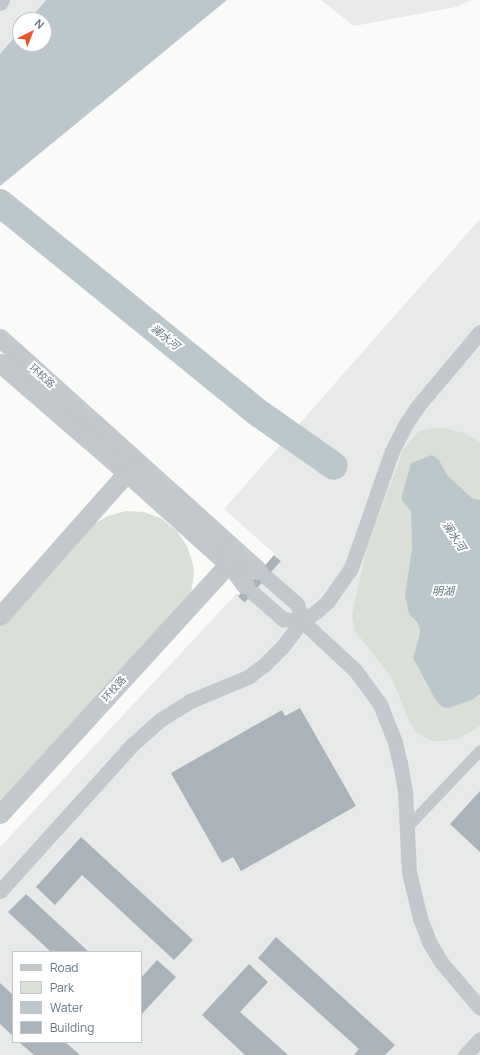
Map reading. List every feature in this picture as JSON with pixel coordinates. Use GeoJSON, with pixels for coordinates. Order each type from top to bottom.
{"type":"FeatureCollection","features":[{"type":"Feature","properties":{"kind":"street"},"geometry":{"type":"LineString","coordinates":[[0,891],[132,745],[160,720],[190,701],[248,677],[265,664],[283,646],[302,621],[317,611],[328,601],[351,568],[392,452],[406,424],[422,401],[480,332]]}},
{"type":"Feature","properties":{"kind":"street","name":"环校路"},"geometry":{"type":"LineString","coordinates":[[0,338],[132,467],[230,556],[263,574]]}},
{"type":"Feature","properties":{"kind":"street","name":"环校路"},"geometry":{"type":"LineString","coordinates":[[0,363],[132,467]]}},
{"type":"Feature","properties":{"kind":"street"},"geometry":{"type":"LineString","coordinates":[[0,616],[132,467]]}},
{"type":"Feature","properties":{"kind":"street","name":"环校路"},"geometry":{"type":"LineString","coordinates":[[230,556],[234,569],[249,589]]}},
{"type":"Feature","properties":{"kind":"street","name":"环校路"},"geometry":{"type":"LineString","coordinates":[[0,814],[230,556]]}},
{"type":"Feature","properties":{"kind":"street"},"geometry":{"type":"LineString","coordinates":[[263,574],[297,604],[302,621],[355,670],[380,704],[395,742],[405,791],[410,872],[414,898],[427,936],[441,962],[480,1008]]}},
{"type":"Feature","properties":{"kind":"street"},"geometry":{"type":"LineString","coordinates":[[249,589],[283,619],[302,621]]}},
{"type":"Feature","properties":{"kind":"street"},"geometry":{"type":"LineString","coordinates":[[407,827],[480,750]]}},
{"type":"Feature","properties":{"kind":"street"},"geometry":{"type":"LineString","coordinates":[[465,1055],[480,1039]]}},
{"type":"Feature","properties":{"kind":"shaded area"},"geometry":{"type":"Polygon","coordinates":[[[0,0],[121,0],[0,121],[0,0]]]}},
{"type":"Feature","properties":{"kind":"shaded area"},"geometry":{"type":"Polygon","coordinates":[[[321,0],[472,0],[456,7],[354,26],[321,0]]]}},
{"type":"Feature","properties":{"kind":"shaded area"},"geometry":{"type":"Polygon","coordinates":[[[480,219],[480,1055],[0,1055],[0,847],[237,593],[244,597],[278,557],[224,509],[480,219]]]}},
{"type":"Feature","properties":{"kind":"green space"},"geometry":{"type":"Polygon","coordinates":[[[432,428],[444,428],[464,433],[480,442],[480,500],[472,498],[447,475],[439,460],[411,511],[412,548],[405,595],[409,614],[417,622],[420,629],[413,658],[435,699],[472,700],[480,694],[480,726],[460,738],[443,741],[432,741],[417,733],[409,721],[391,676],[355,631],[352,615],[367,548],[403,450],[419,431],[432,428]]]}},
{"type":"Feature","properties":{"kind":"green space"},"geometry":{"type":"Polygon","coordinates":[[[126,511],[144,512],[162,519],[177,531],[187,546],[193,564],[194,573],[191,593],[0,809],[0,627],[92,525],[108,516],[126,511]]]}},
{"type":"Feature","properties":{"kind":"water"},"geometry":{"type":"Polygon","coordinates":[[[46,0],[227,0],[0,186],[0,54],[12,40],[12,52],[52,52],[52,12],[36,12],[46,0]]]}},
{"type":"Feature","properties":{"kind":"water","name":"明湖"},"geometry":{"type":"Polygon","coordinates":[[[432,455],[439,460],[447,475],[472,498],[480,500],[480,694],[472,700],[448,708],[442,707],[435,699],[413,658],[420,629],[417,622],[409,614],[405,595],[412,548],[411,511],[401,499],[411,463],[432,455]]]}},
{"type":"Feature","properties":{"kind":"building"},"geometry":{"type":"Polygon","coordinates":[[[274,555],[281,561],[245,602],[238,597],[274,555]]]}},
{"type":"Feature","properties":{"kind":"building"},"geometry":{"type":"Polygon","coordinates":[[[300,708],[356,806],[241,871],[233,857],[222,863],[171,773],[282,710],[285,716],[300,708]]]}},
{"type":"Feature","properties":{"kind":"building"},"geometry":{"type":"Polygon","coordinates":[[[480,791],[480,852],[450,824],[480,791]]]}},
{"type":"Feature","properties":{"kind":"building"},"geometry":{"type":"Polygon","coordinates":[[[81,837],[193,940],[174,960],[82,875],[55,905],[36,887],[81,837]]]}},
{"type":"Feature","properties":{"kind":"building"},"geometry":{"type":"Polygon","coordinates":[[[26,894],[88,951],[50,951],[8,912],[26,894]]]}},
{"type":"Feature","properties":{"kind":"building"},"geometry":{"type":"Polygon","coordinates":[[[276,937],[395,1045],[385,1055],[354,1055],[359,1049],[258,958],[276,937]]]}},
{"type":"Feature","properties":{"kind":"building"},"geometry":{"type":"Polygon","coordinates":[[[157,960],[176,977],[142,1014],[142,977],[157,960]]]}},
{"type":"Feature","properties":{"kind":"building"},"geometry":{"type":"Polygon","coordinates":[[[249,964],[268,982],[240,1012],[288,1055],[245,1055],[202,1015],[249,964]]]}},
{"type":"Feature","properties":{"kind":"building"},"geometry":{"type":"Polygon","coordinates":[[[0,983],[12,994],[12,1035],[0,1024],[0,983]]]}},
{"type":"Feature","properties":{"kind":"building"},"geometry":{"type":"Polygon","coordinates":[[[20,1043],[66,1043],[80,1055],[34,1055],[20,1043]]]}},
{"type":"Feature","properties":{"kind":"waterway","name":"澜水河"},"geometry":{"type":"LineString","coordinates":[[0,203],[260,414],[334,466]]}}]}
